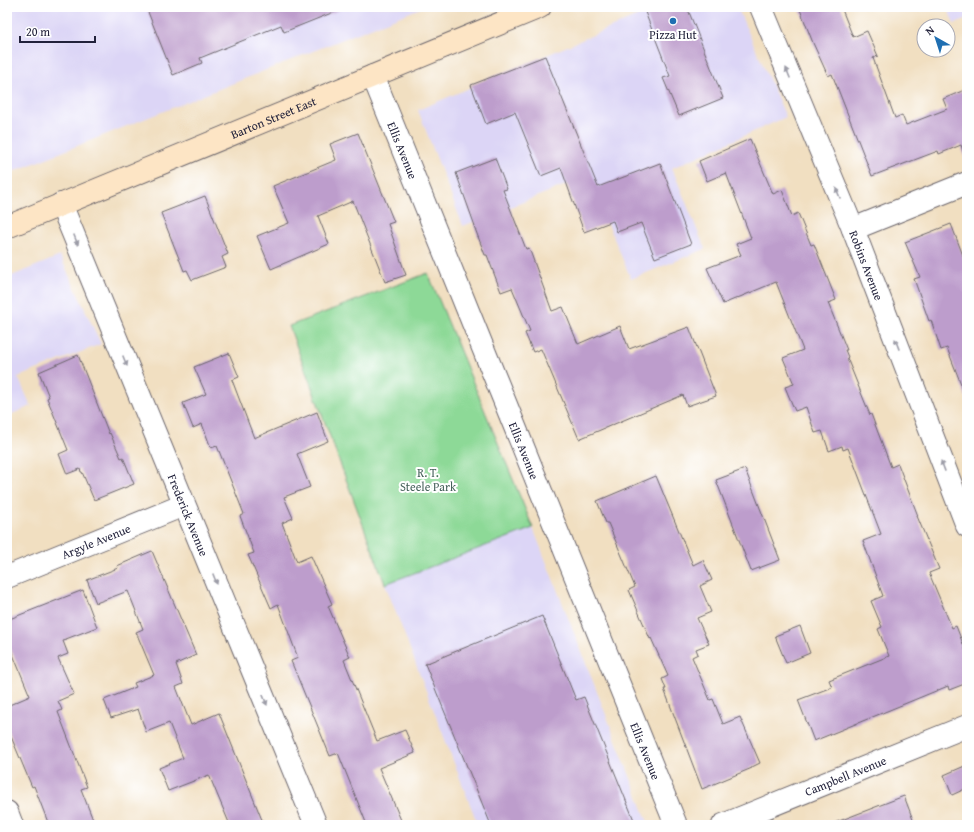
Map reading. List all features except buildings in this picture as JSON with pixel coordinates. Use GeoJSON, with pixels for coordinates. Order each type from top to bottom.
{"type":"FeatureCollection","features":[{"type":"Feature","properties":{"kind":"main road","name":"Barton Street East"},"geometry":{"type":"LineString","coordinates":[[7,227],[540,7]]}},
{"type":"Feature","properties":{"kind":"street","name":"Robins Avenue"},"geometry":{"type":"LineString","coordinates":[[761,7],[853,229],[962,500],[967,526]]}},
{"type":"Feature","properties":{"kind":"street","name":"Ellis Avenue"},"geometry":{"type":"LineString","coordinates":[[373,76],[676,825]]}},
{"type":"Feature","properties":{"kind":"street"},"geometry":{"type":"LineString","coordinates":[[853,229],[967,183]]}},
{"type":"Feature","properties":{"kind":"street","name":"Frederick Avenue"},"geometry":{"type":"LineString","coordinates":[[61,204],[316,825]]}},
{"type":"Feature","properties":{"kind":"street","name":"Argyle Avenue"},"geometry":{"type":"LineString","coordinates":[[7,577],[184,504]]}},
{"type":"Feature","properties":{"kind":"street","name":"Campbell Avenue"},"geometry":{"type":"LineString","coordinates":[[724,825],[967,726]]}},
{"type":"Feature","properties":{"kind":"street"},"geometry":{"type":"LineString","coordinates":[[7,812],[12,825]]}},
{"type":"Feature","properties":{"kind":"shaded area"},"geometry":{"type":"Polygon","coordinates":[[[7,7],[423,7],[7,174],[7,7]]]}},
{"type":"Feature","properties":{"kind":"shaded area"},"geometry":{"type":"Polygon","coordinates":[[[659,7],[737,7],[786,117],[672,168],[705,249],[631,279],[588,176],[463,226],[418,110],[659,7]]]}},
{"type":"Feature","properties":{"kind":"shaded area"},"geometry":{"type":"Polygon","coordinates":[[[947,7],[967,7],[967,18],[956,23],[956,18],[952,18],[947,7]]]}},
{"type":"Feature","properties":{"kind":"shaded area"},"geometry":{"type":"Polygon","coordinates":[[[60,256],[101,344],[18,377],[31,406],[7,416],[7,278],[60,256]]]}},
{"type":"Feature","properties":{"kind":"shaded area"},"geometry":{"type":"Polygon","coordinates":[[[533,528],[649,825],[478,825],[385,584],[533,528]]]}},
{"type":"Feature","properties":{"kind":"green space","name":"R. T. Steele Park"},"geometry":{"type":"Polygon","coordinates":[[[428,273],[533,528],[385,584],[289,326],[428,273]]]}},
{"type":"Feature","properties":{"kind":"place","name":"Pizza Hut"},"geometry":{"type":"Point","coordinates":[673,21]}}]}
